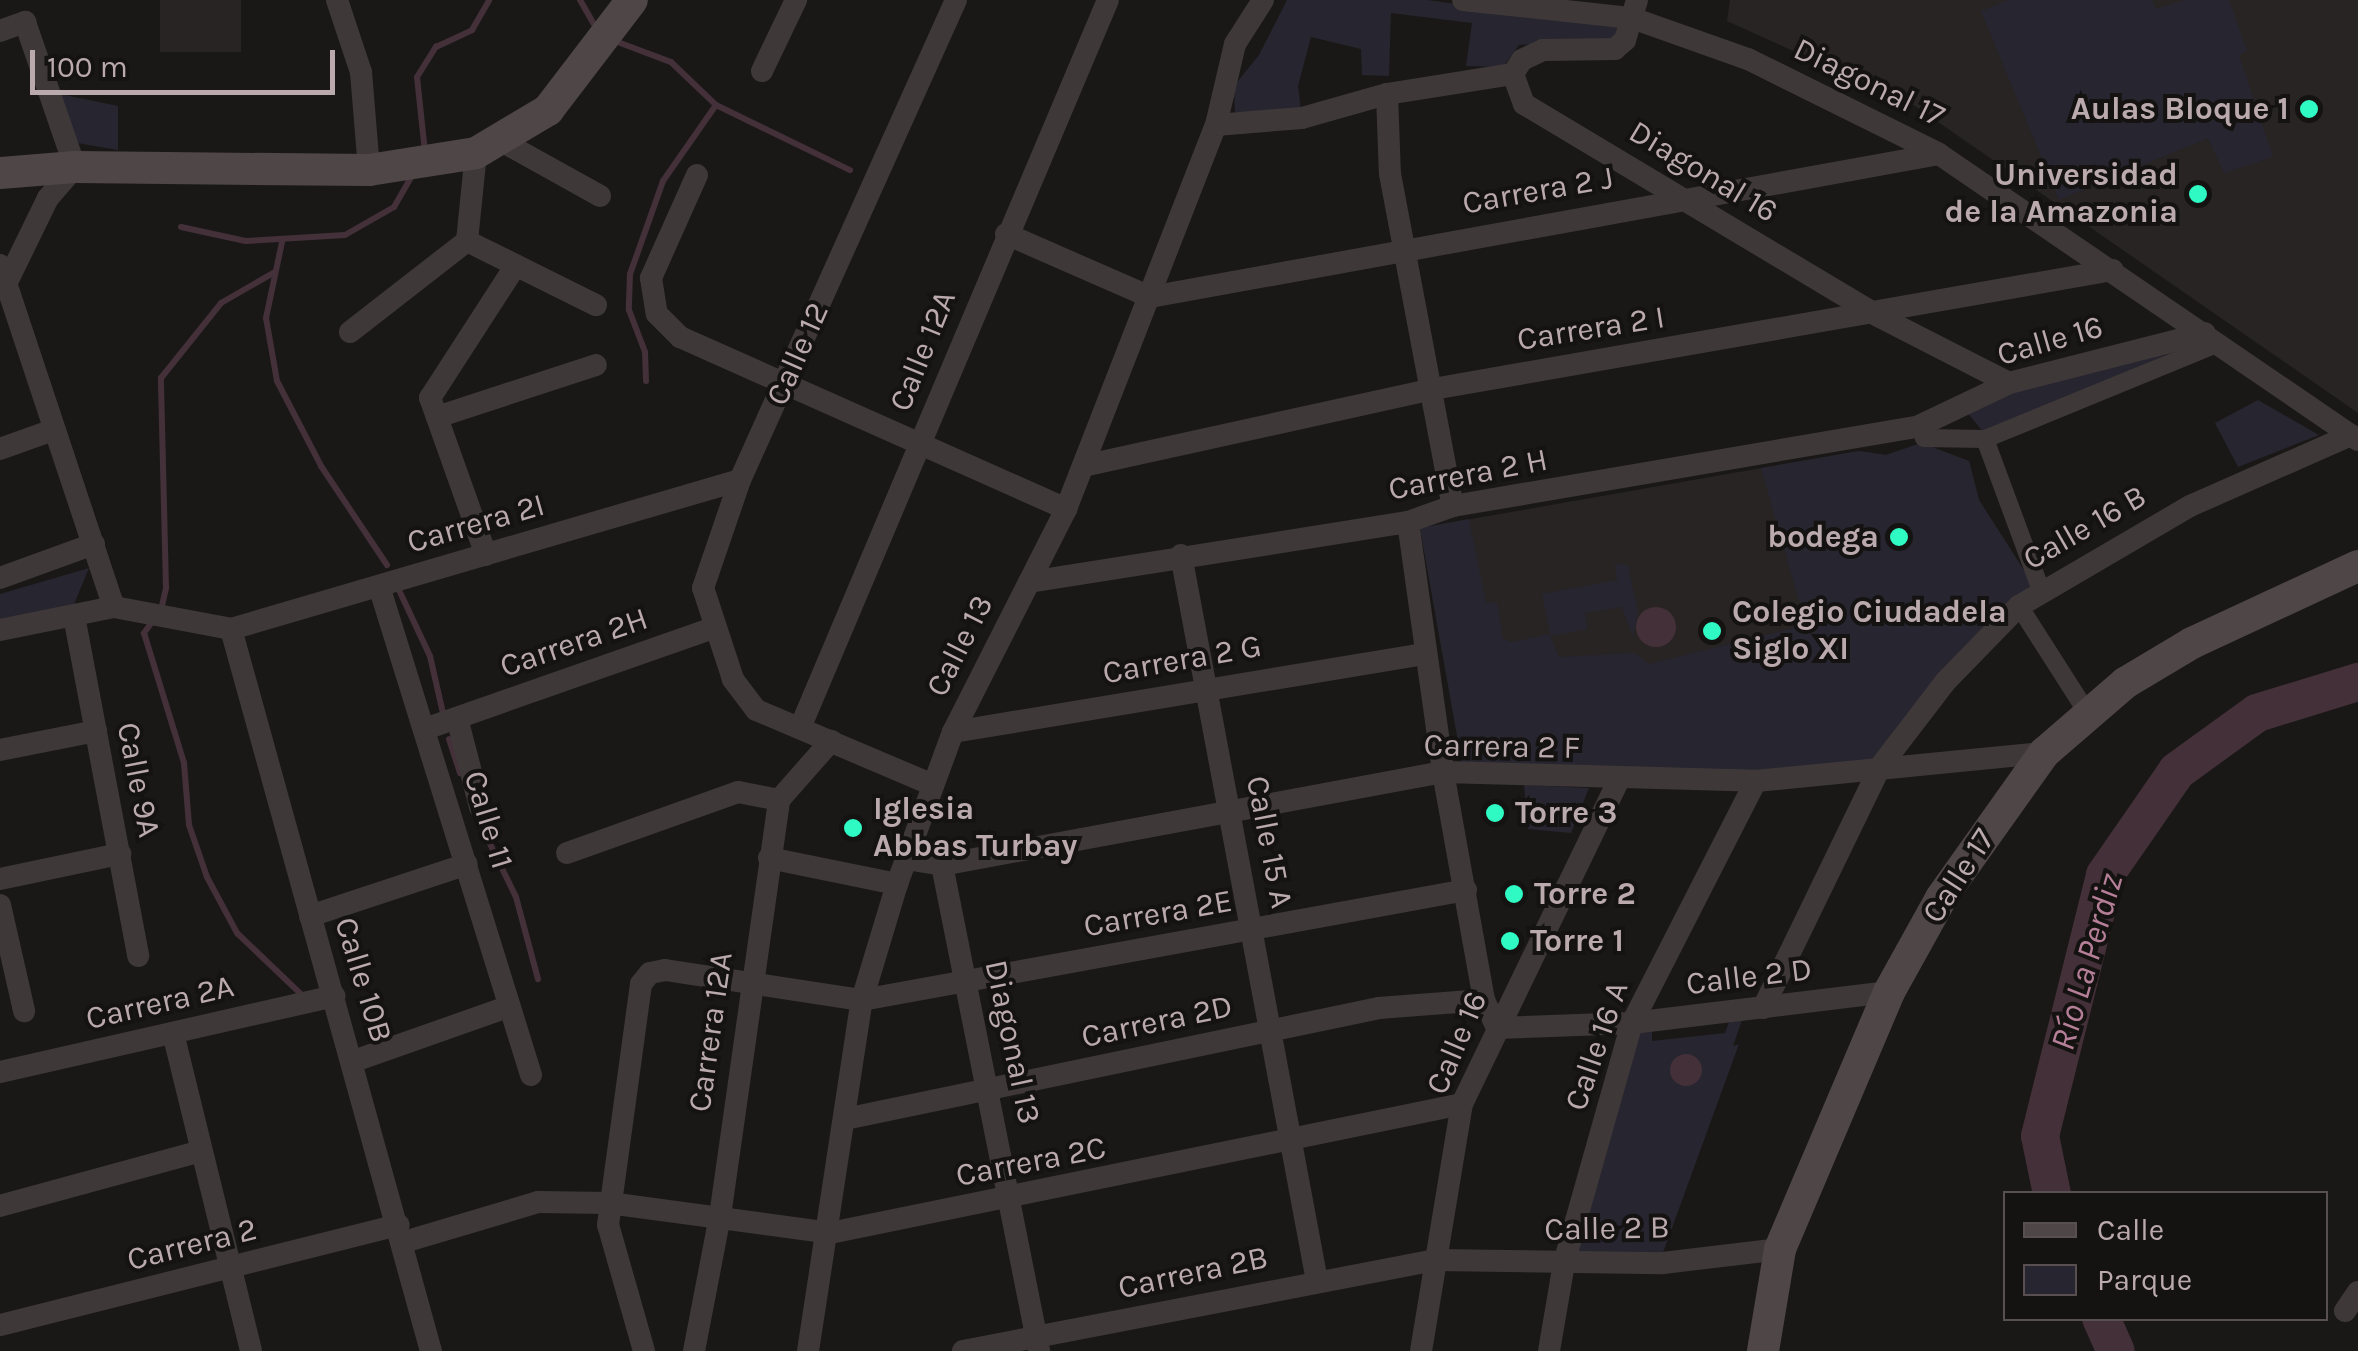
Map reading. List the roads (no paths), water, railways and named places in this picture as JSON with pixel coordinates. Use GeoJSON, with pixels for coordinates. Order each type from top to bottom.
{"type":"FeatureCollection","features":[{"type":"Feature","properties":{"kind":"main road"},"geometry":{"type":"LineString","coordinates":[[0,174],[75,167],[370,170],[489,147],[548,110],[629,4]]}},
{"type":"Feature","properties":{"kind":"main road","name":"Calle 17"},"geometry":{"type":"LineString","coordinates":[[1763,1351],[1780,1249],[1889,992],[1941,898],[2044,753],[2088,714],[2192,643],[2358,566]]}},
{"type":"Feature","properties":{"kind":"street"},"geometry":{"type":"LineString","coordinates":[[337,0],[361,72],[370,170]]}},
{"type":"Feature","properties":{"kind":"street"},"geometry":{"type":"LineString","coordinates":[[762,71],[796,0]]}},
{"type":"Feature","properties":{"kind":"street","name":"Calle 12"},"geometry":{"type":"LineString","coordinates":[[800,728],[756,710],[733,679],[712,628],[703,588],[740,480],[956,0]]}},
{"type":"Feature","properties":{"kind":"street","name":"Calle 12A"},"geometry":{"type":"LineString","coordinates":[[800,728],[1108,0]]}},
{"type":"Feature","properties":{"kind":"street","name":"Calle 13"},"geometry":{"type":"LineString","coordinates":[[808,1351],[830,1233],[862,1000],[897,884],[953,732],[1066,510],[1216,125],[1235,44],[1263,0]]}},
{"type":"Feature","properties":{"kind":"street","name":"Diagonal 17"},"geometry":{"type":"LineString","coordinates":[[1463,0],[1635,9],[1748,59],[1940,154],[2355,438]]}},
{"type":"Feature","properties":{"kind":"street"},"geometry":{"type":"LineString","coordinates":[[1216,125],[1302,118],[1387,94],[1513,74],[1522,60],[1543,50],[1615,49],[1635,9]]}},
{"type":"Feature","properties":{"kind":"street"},"geometry":{"type":"LineString","coordinates":[[0,31],[25,22],[75,167],[48,198],[4,289],[114,607]]}},
{"type":"Feature","properties":{"kind":"street","name":"Diagonal 16"},"geometry":{"type":"LineString","coordinates":[[1513,74],[1524,104],[1876,315],[2009,383]]}},
{"type":"Feature","properties":{"kind":"street"},"geometry":{"type":"LineString","coordinates":[[1387,94],[1390,174],[1453,506]]}},
{"type":"Feature","properties":{"kind":"street"},"geometry":{"type":"LineString","coordinates":[[350,332],[467,241],[489,147],[600,196]]}},
{"type":"Feature","properties":{"kind":"street","name":"Carrera 2 J"},"geometry":{"type":"LineString","coordinates":[[1150,297],[1940,154]]}},
{"type":"Feature","properties":{"kind":"street"},"geometry":{"type":"LineString","coordinates":[[697,175],[651,278],[657,314],[680,337],[1066,510]]}},
{"type":"Feature","properties":{"kind":"street"},"geometry":{"type":"LineString","coordinates":[[1006,234],[1150,297]]}},
{"type":"Feature","properties":{"kind":"street"},"geometry":{"type":"LineString","coordinates":[[467,241],[596,305]]}},
{"type":"Feature","properties":{"kind":"street"},"geometry":{"type":"LineString","coordinates":[[486,555],[430,398],[516,265]]}},
{"type":"Feature","properties":{"kind":"street","name":"Carrera 2 I"},"geometry":{"type":"LineString","coordinates":[[1083,466],[1433,389],[1876,315],[2112,270]]}},
{"type":"Feature","properties":{"kind":"street"},"geometry":{"type":"LineString","coordinates":[[1919,426],[1924,438],[1985,439],[2212,338]]}},
{"type":"Feature","properties":{"kind":"street","name":"Calle 16"},"geometry":{"type":"LineString","coordinates":[[1919,426],[2009,383],[2212,338]]}},
{"type":"Feature","properties":{"kind":"street"},"geometry":{"type":"LineString","coordinates":[[436,417],[596,364]]}},
{"type":"Feature","properties":{"kind":"street","name":"Carrera 2 H"},"geometry":{"type":"LineString","coordinates":[[1029,582],[1408,522],[1453,506],[1919,426]]}},
{"type":"Feature","properties":{"kind":"street"},"geometry":{"type":"LineString","coordinates":[[0,449],[53,430]]}},
{"type":"Feature","properties":{"kind":"street","name":"Calle 16 B"},"geometry":{"type":"LineString","coordinates":[[1763,1008],[1880,768],[1946,681],[2019,606],[2040,588],[2190,506],[2355,438]]}},
{"type":"Feature","properties":{"kind":"street"},"geometry":{"type":"LineString","coordinates":[[1985,439],[2040,588]]}},
{"type":"Feature","properties":{"kind":"street","name":"Carrera 2I"},"geometry":{"type":"LineString","coordinates":[[231,630],[740,480]]}},
{"type":"Feature","properties":{"kind":"street"},"geometry":{"type":"LineString","coordinates":[[1408,522],[1422,654],[1484,1000],[1497,1028]]}},
{"type":"Feature","properties":{"kind":"street"},"geometry":{"type":"LineString","coordinates":[[0,578],[94,544]]}},
{"type":"Feature","properties":{"kind":"street","name":"Calle 15 A"},"geometry":{"type":"LineString","coordinates":[[1181,555],[1317,1281]]}},
{"type":"Feature","properties":{"kind":"street","name":"Calle 11"},"geometry":{"type":"LineString","coordinates":[[379,586],[531,1075]]}},
{"type":"Feature","properties":{"kind":"street"},"geometry":{"type":"LineString","coordinates":[[2019,606],[2088,714]]}},
{"type":"Feature","properties":{"kind":"street"},"geometry":{"type":"LineString","coordinates":[[0,630],[114,607],[231,630]]}},
{"type":"Feature","properties":{"kind":"street","name":"Calle 9A"},"geometry":{"type":"LineString","coordinates":[[74,616],[138,956]]}},
{"type":"Feature","properties":{"kind":"street","name":"Carrera 2H"},"geometry":{"type":"LineString","coordinates":[[426,729],[712,628]]}},
{"type":"Feature","properties":{"kind":"street","name":"Calle 10B"},"geometry":{"type":"LineString","coordinates":[[231,630],[354,1061],[431,1351]]}},
{"type":"Feature","properties":{"kind":"street","name":"Carrera 2 G"},"geometry":{"type":"LineString","coordinates":[[953,732],[1422,654]]}},
{"type":"Feature","properties":{"kind":"street"},"geometry":{"type":"LineString","coordinates":[[457,718],[480,808]]}},
{"type":"Feature","properties":{"kind":"street"},"geometry":{"type":"LineString","coordinates":[[800,728],[933,785]]}},
{"type":"Feature","properties":{"kind":"street"},"geometry":{"type":"LineString","coordinates":[[0,750],[96,731]]}},
{"type":"Feature","properties":{"kind":"street"},"geometry":{"type":"LineString","coordinates":[[567,852],[738,792],[779,800],[831,740]]}},
{"type":"Feature","properties":{"kind":"street","name":"Carrera 2 F"},"geometry":{"type":"LineString","coordinates":[[906,859],[942,864],[1443,772],[1618,782],[1756,781],[2044,753]]}},
{"type":"Feature","properties":{"kind":"street","name":"Calle 16 A"},"geometry":{"type":"LineString","coordinates":[[1548,1351],[1564,1263],[1632,1024],[1756,781]]}},
{"type":"Feature","properties":{"kind":"street","name":"Calle 16"},"geometry":{"type":"LineString","coordinates":[[1421,1351],[1462,1104],[1618,782]]}},
{"type":"Feature","properties":{"kind":"street","name":"Carrera 12A"},"geometry":{"type":"LineString","coordinates":[[694,1351],[720,1216],[750,981],[779,800]]}},
{"type":"Feature","properties":{"kind":"street"},"geometry":{"type":"LineString","coordinates":[[0,879],[120,854]]}},
{"type":"Feature","properties":{"kind":"street"},"geometry":{"type":"LineString","coordinates":[[770,858],[897,884]]}},
{"type":"Feature","properties":{"kind":"street"},"geometry":{"type":"LineString","coordinates":[[310,916],[467,864]]}},
{"type":"Feature","properties":{"kind":"street","name":"Diagonal 13"},"geometry":{"type":"LineString","coordinates":[[942,864],[1013,1200],[1038,1345]]}},
{"type":"Feature","properties":{"kind":"street","name":"Carrera 2E"},"geometry":{"type":"LineString","coordinates":[[750,981],[862,1000],[968,984],[1466,890]]}},
{"type":"Feature","properties":{"kind":"street"},"geometry":{"type":"LineString","coordinates":[[0,904],[24,1011]]}},
{"type":"Feature","properties":{"kind":"street"},"geometry":{"type":"LineString","coordinates":[[644,1351],[608,1225],[641,984],[650,973],[750,981]]}},
{"type":"Feature","properties":{"kind":"street","name":"Calle 2 D"},"geometry":{"type":"LineString","coordinates":[[1497,1028],[1632,1024],[1889,992]]}},
{"type":"Feature","properties":{"kind":"street","name":"Carrera 2A"},"geometry":{"type":"LineString","coordinates":[[0,1072],[334,996]]}},
{"type":"Feature","properties":{"kind":"street","name":"Carrera 2D"},"geometry":{"type":"LineString","coordinates":[[845,1120],[1379,1008],[1484,1000]]}},
{"type":"Feature","properties":{"kind":"street"},"geometry":{"type":"LineString","coordinates":[[354,1061],[510,1006]]}},
{"type":"Feature","properties":{"kind":"street"},"geometry":{"type":"LineString","coordinates":[[172,1032],[234,1268],[251,1351]]}},
{"type":"Feature","properties":{"kind":"street","name":"Carrera 2C"},"geometry":{"type":"LineString","coordinates":[[610,1203],[830,1233],[1013,1200],[1462,1104]]}},
{"type":"Feature","properties":{"kind":"street"},"geometry":{"type":"LineString","coordinates":[[0,1206],[201,1151]]}},
{"type":"Feature","properties":{"kind":"street"},"geometry":{"type":"LineString","coordinates":[[401,1234],[538,1202],[610,1203]]}},
{"type":"Feature","properties":{"kind":"street","name":"Carrera 2"},"geometry":{"type":"LineString","coordinates":[[0,1325],[234,1268],[401,1234]]}},
{"type":"Feature","properties":{"kind":"street","name":"Calle 2 B"},"geometry":{"type":"LineString","coordinates":[[1435,1260],[1663,1263],[1780,1249]]}},
{"type":"Feature","properties":{"kind":"street","name":"Carrera 2B"},"geometry":{"type":"LineString","coordinates":[[963,1351],[1038,1345],[1317,1281],[1435,1260]]}},
{"type":"Feature","properties":{"kind":"waterway"},"geometry":{"type":"LineString","coordinates":[[425,152],[417,77],[436,47],[472,30],[489,0]]}},
{"type":"Feature","properties":{"kind":"waterway"},"geometry":{"type":"LineString","coordinates":[[580,0],[597,29]]}},
{"type":"Feature","properties":{"kind":"waterway"},"geometry":{"type":"LineString","coordinates":[[615,41],[671,62],[716,105],[663,181],[630,274],[629,310],[645,352],[646,381]]}},
{"type":"Feature","properties":{"kind":"waterway"},"geometry":{"type":"LineString","coordinates":[[716,105],[850,170]]}},
{"type":"Feature","properties":{"kind":"waterway"},"geometry":{"type":"LineString","coordinates":[[181,227],[246,241],[345,235],[394,207],[412,176]]}},
{"type":"Feature","properties":{"kind":"waterway"},"geometry":{"type":"LineString","coordinates":[[282,242],[266,318],[277,381],[321,466],[387,565]]}},
{"type":"Feature","properties":{"kind":"waterway"},"geometry":{"type":"LineString","coordinates":[[161,610],[166,588],[161,378],[221,303],[275,272]]}},
{"type":"Feature","properties":{"kind":"waterway"},"geometry":{"type":"LineString","coordinates":[[398,588],[430,656],[443,713]]}},
{"type":"Feature","properties":{"kind":"waterway"},"geometry":{"type":"LineString","coordinates":[[152,622],[144,633],[184,763],[189,825],[207,877],[237,933],[306,999]]}},
{"type":"Feature","properties":{"kind":"waterway","name":"Río La Perdiz"},"geometry":{"type":"LineString","coordinates":[[2051,1191],[2040,1136],[2105,875],[2177,771],[2257,713],[2358,682]]}},
{"type":"Feature","properties":{"kind":"waterway"},"geometry":{"type":"LineString","coordinates":[[449,739],[460,773]]}},
{"type":"Feature","properties":{"kind":"waterway"},"geometry":{"type":"LineString","coordinates":[[475,813],[516,897],[538,979]]}},
{"type":"Feature","properties":{"kind":"waterway","name":"Río La Perdiz"},"geometry":{"type":"LineString","coordinates":[[2102,1321],[2116,1351]]}},
{"type":"Feature","properties":{"kind":"place","name":"Aulas Bloque 1"},"geometry":{"type":"Point","coordinates":[2309,109]}},
{"type":"Feature","properties":{"kind":"place","name":"Universidad de la Amazonia"},"geometry":{"type":"Point","coordinates":[2198,194]}},
{"type":"Feature","properties":{"kind":"place","name":"bodega"},"geometry":{"type":"Point","coordinates":[1899,537]}},
{"type":"Feature","properties":{"kind":"place","name":"Colegio Ciudadela Siglo XI"},"geometry":{"type":"Point","coordinates":[1712,631]}},
{"type":"Feature","properties":{"kind":"place","name":"Torre 3"},"geometry":{"type":"Point","coordinates":[1495,813]}},
{"type":"Feature","properties":{"kind":"place","name":"Iglesia Abbas Turbay"},"geometry":{"type":"Point","coordinates":[853,828]}},
{"type":"Feature","properties":{"kind":"place","name":"Torre 2"},"geometry":{"type":"Point","coordinates":[1514,894]}},
{"type":"Feature","properties":{"kind":"place","name":"Torre 1"},"geometry":{"type":"Point","coordinates":[1510,941]}}]}
